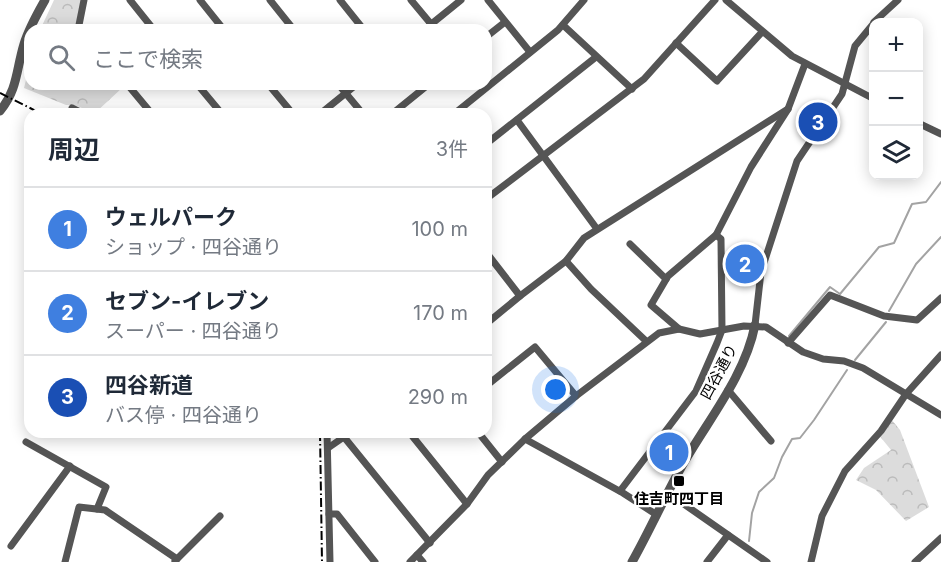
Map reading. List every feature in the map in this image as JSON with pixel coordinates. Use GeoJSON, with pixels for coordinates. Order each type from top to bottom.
{"type":"FeatureCollection","features":[{"type":"Feature","properties":{"kind":"street"},"geometry":{"type":"LineString","coordinates":[[32,24],[45,0]]}},
{"type":"Feature","properties":{"kind":"street"},"geometry":{"type":"LineString","coordinates":[[79,24],[84,0]]}},
{"type":"Feature","properties":{"kind":"street"},"geometry":{"type":"LineString","coordinates":[[129,0],[149,24]]}},
{"type":"Feature","properties":{"kind":"street"},"geometry":{"type":"LineString","coordinates":[[200,0],[219,24]]}},
{"type":"Feature","properties":{"kind":"street"},"geometry":{"type":"LineString","coordinates":[[270,0],[289,24]]}},
{"type":"Feature","properties":{"kind":"street"},"geometry":{"type":"LineString","coordinates":[[340,0],[359,24]]}},
{"type":"Feature","properties":{"kind":"street"},"geometry":{"type":"LineString","coordinates":[[411,0],[431,24],[461,0]]}},
{"type":"Feature","properties":{"kind":"street"},"geometry":{"type":"LineString","coordinates":[[488,0],[530,52]]}},
{"type":"Feature","properties":{"kind":"street"},"geometry":{"type":"LineString","coordinates":[[492,83],[563,25],[584,0]]}},
{"type":"Feature","properties":{"kind":"street"},"geometry":{"type":"LineString","coordinates":[[492,194],[644,79],[715,0]]}},
{"type":"Feature","properties":{"kind":"street"},"geometry":{"type":"LineString","coordinates":[[726,0],[762,32],[805,64],[869,97]]}},
{"type":"Feature","properties":{"kind":"street","name":"四谷通り"},"geometry":{"type":"LineString","coordinates":[[879,18],[898,0]]}},
{"type":"Feature","properties":{"kind":"street"},"geometry":{"type":"LineString","coordinates":[[492,33],[505,22]]}},
{"type":"Feature","properties":{"kind":"street"},"geometry":{"type":"LineString","coordinates":[[563,25],[632,89]]}},
{"type":"Feature","properties":{"kind":"street","name":"四谷通り"},"geometry":{"type":"LineString","coordinates":[[632,562],[750,347],[763,265],[797,161],[842,94],[855,46],[869,29]]}},
{"type":"Feature","properties":{"kind":"street"},"geometry":{"type":"LineString","coordinates":[[676,43],[717,81],[762,32]]}},
{"type":"Feature","properties":{"kind":"street"},"geometry":{"type":"LineString","coordinates":[[0,111],[12,94],[24,45]]}},
{"type":"Feature","properties":{"kind":"street"},"geometry":{"type":"LineString","coordinates":[[492,139],[596,57]]}},
{"type":"Feature","properties":{"kind":"street"},"geometry":{"type":"LineString","coordinates":[[678,329],[651,305],[666,279],[716,235],[751,167],[788,109],[805,64]]}},
{"type":"Feature","properties":{"kind":"street"},"geometry":{"type":"LineString","coordinates":[[132,90],[147,108]]}},
{"type":"Feature","properties":{"kind":"street"},"geometry":{"type":"LineString","coordinates":[[202,90],[217,108]]}},
{"type":"Feature","properties":{"kind":"street"},"geometry":{"type":"LineString","coordinates":[[273,90],[288,108]]}},
{"type":"Feature","properties":{"kind":"street"},"geometry":{"type":"LineString","coordinates":[[343,90],[358,108]]}},
{"type":"Feature","properties":{"kind":"street"},"geometry":{"type":"LineString","coordinates":[[327,108],[350,90]]}},
{"type":"Feature","properties":{"kind":"street"},"geometry":{"type":"LineString","coordinates":[[399,108],[422,90]]}},
{"type":"Feature","properties":{"kind":"street"},"geometry":{"type":"LineString","coordinates":[[461,108],[483,90]]}},
{"type":"Feature","properties":{"kind":"street"},"geometry":{"type":"LineString","coordinates":[[492,319],[566,261],[584,238],[788,109]]}},
{"type":"Feature","properties":{"kind":"street"},"geometry":{"type":"LineString","coordinates":[[517,120],[597,229]]}},
{"type":"Feature","properties":{"kind":"street"},"geometry":{"type":"LineString","coordinates":[[923,125],[941,134]]}},
{"type":"Feature","properties":{"kind":"street"},"geometry":{"type":"LineString","coordinates":[[620,491],[696,391],[722,330],[721,239],[716,235]]}},
{"type":"Feature","properties":{"kind":"street"},"geometry":{"type":"LineString","coordinates":[[630,244],[666,279]]}},
{"type":"Feature","properties":{"kind":"street"},"geometry":{"type":"LineString","coordinates":[[492,260],[520,296]]}},
{"type":"Feature","properties":{"kind":"street"},"geometry":{"type":"LineString","coordinates":[[566,261],[646,341]]}},
{"type":"Feature","properties":{"kind":"street"},"geometry":{"type":"LineString","coordinates":[[788,343],[830,295],[884,316],[917,320],[941,298]]}},
{"type":"Feature","properties":{"kind":"street"},"geometry":{"type":"LineString","coordinates":[[410,562],[467,504],[488,475],[525,439],[576,396],[659,333],[678,329],[700,334],[755,325],[766,327],[788,343],[814,356],[854,364],[941,416]]}},
{"type":"Feature","properties":{"kind":"street"},"geometry":{"type":"LineString","coordinates":[[492,381],[535,347],[576,396]]}},
{"type":"Feature","properties":{"kind":"street"},"geometry":{"type":"LineString","coordinates":[[811,562],[822,516],[845,471],[881,431],[906,394],[941,355]]}},
{"type":"Feature","properties":{"kind":"street"},"geometry":{"type":"LineString","coordinates":[[728,390],[771,441]]}},
{"type":"Feature","properties":{"kind":"street"},"geometry":{"type":"LineString","coordinates":[[327,438],[330,562]]}},
{"type":"Feature","properties":{"kind":"street"},"geometry":{"type":"LineString","coordinates":[[328,448],[343,438]]}},
{"type":"Feature","properties":{"kind":"street"},"geometry":{"type":"LineString","coordinates":[[345,438],[430,543]]}},
{"type":"Feature","properties":{"kind":"street"},"geometry":{"type":"LineString","coordinates":[[415,438],[467,504]]}},
{"type":"Feature","properties":{"kind":"street"},"geometry":{"type":"LineString","coordinates":[[483,438],[501,462]]}},
{"type":"Feature","properties":{"kind":"street"},"geometry":{"type":"LineString","coordinates":[[525,439],[620,491],[657,515]]}},
{"type":"Feature","properties":{"kind":"street"},"geometry":{"type":"LineString","coordinates":[[26,442],[106,487],[97,509]]}},
{"type":"Feature","properties":{"kind":"street"},"geometry":{"type":"LineString","coordinates":[[11,546],[70,466]]}},
{"type":"Feature","properties":{"kind":"street"},"geometry":{"type":"LineString","coordinates":[[668,493],[767,562]]}},
{"type":"Feature","properties":{"kind":"street"},"geometry":{"type":"LineString","coordinates":[[65,562],[79,507],[105,510],[176,561],[220,516]]}},
{"type":"Feature","properties":{"kind":"street"},"geometry":{"type":"LineString","coordinates":[[329,514],[337,514],[375,562]]}},
{"type":"Feature","properties":{"kind":"street"},"geometry":{"type":"LineString","coordinates":[[707,562],[728,535]]}},
{"type":"Feature","properties":{"kind":"street"},"geometry":{"type":"LineString","coordinates":[[915,562],[941,538]]}},
{"type":"Feature","properties":{"kind":"street"},"geometry":{"type":"LineString","coordinates":[[417,555],[423,562]]}},
{"type":"Feature","properties":{"kind":"green space"},"geometry":{"type":"Polygon","coordinates":[[[54,0],[81,0],[76,24],[43,24],[54,0]]]}},
{"type":"Feature","properties":{"kind":"green space"},"geometry":{"type":"Polygon","coordinates":[[[29,90],[120,90],[100,108],[66,105],[29,90]]]}},
{"type":"Feature","properties":{"kind":"green space"},"geometry":{"type":"Polygon","coordinates":[[[891,419],[900,430],[929,507],[906,521],[876,490],[856,480],[864,468],[891,450],[878,434],[891,419]]]}},
{"type":"Feature","properties":{"kind":"waterway"},"geometry":{"type":"LineString","coordinates":[[789,336],[830,287],[840,294],[879,247],[894,243],[912,204],[926,202],[941,182]]}},
{"type":"Feature","properties":{"kind":"waterway"},"geometry":{"type":"LineString","coordinates":[[889,311],[916,264],[941,237]]}},
{"type":"Feature","properties":{"kind":"waterway"},"geometry":{"type":"LineString","coordinates":[[855,360],[886,322]]}},
{"type":"Feature","properties":{"kind":"waterway"},"geometry":{"type":"LineString","coordinates":[[749,541],[752,513],[759,492],[774,478],[792,439],[800,438],[847,370]]}},
{"type":"Feature","properties":{"kind":"railway"},"geometry":{"type":"LineString","coordinates":[[0,93],[30,108]]}},
{"type":"Feature","properties":{"kind":"railway"},"geometry":{"type":"LineString","coordinates":[[320,438],[322,562]]}},
{"type":"Feature","properties":{"kind":"place","name":"四谷新道"},"geometry":{"type":"Point","coordinates":[818,122]}},
{"type":"Feature","properties":{"kind":"place","name":"セブン-イレブン"},"geometry":{"type":"Point","coordinates":[745,264]}},
{"type":"Feature","properties":{"kind":"place","name":"ウェルパーク"},"geometry":{"type":"Point","coordinates":[669,452]}},
{"type":"Feature","properties":{"kind":"place","name":"住吉町四丁目"},"geometry":{"type":"Point","coordinates":[679,481]}}]}
